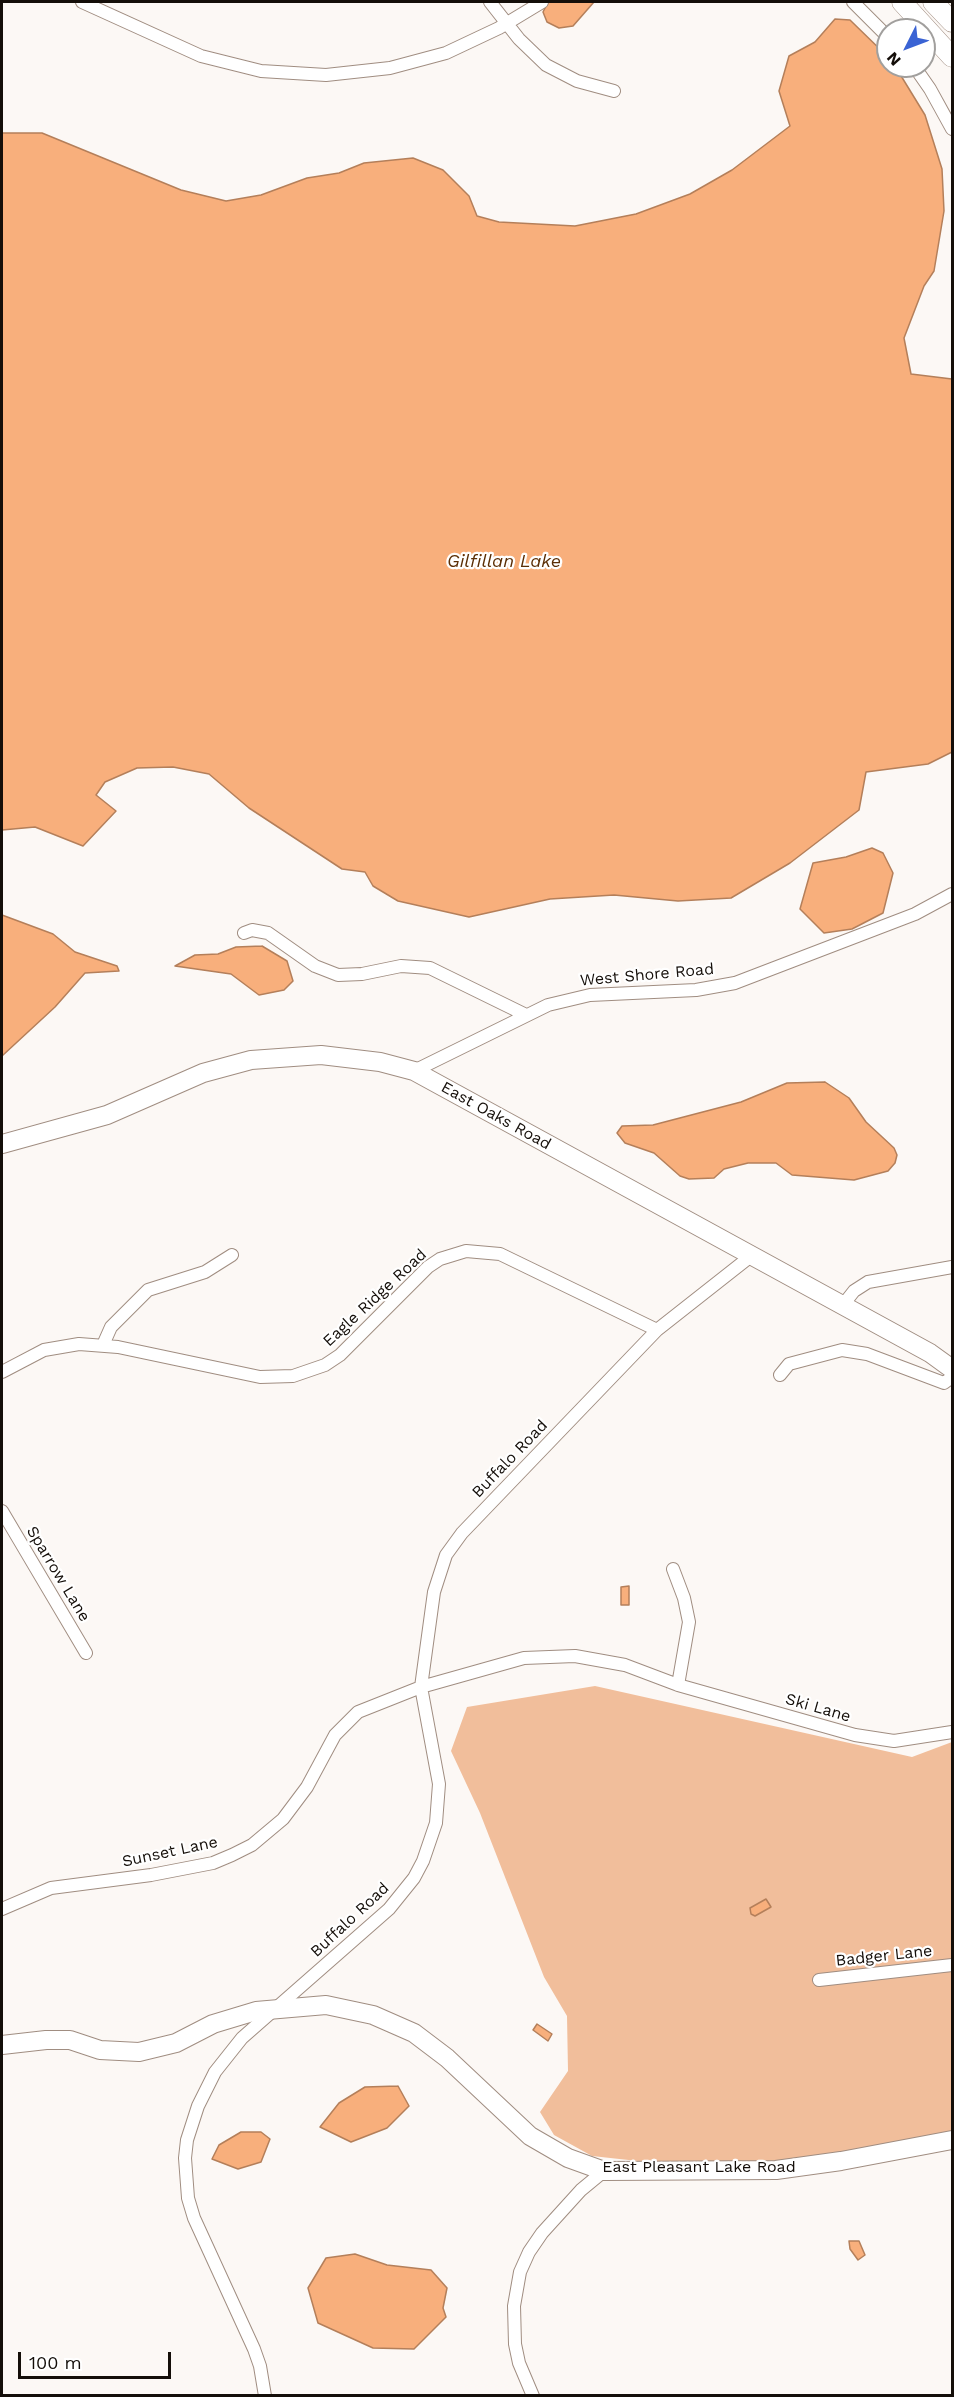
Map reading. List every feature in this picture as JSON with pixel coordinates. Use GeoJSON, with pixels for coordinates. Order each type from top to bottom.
{"type":"FeatureCollection","features":[{"type":"Feature","properties":{"kind":"main road"},"geometry":{"type":"LineString","coordinates":[[902,2],[952,57]]}},
{"type":"Feature","properties":{"kind":"main road"},"geometry":{"type":"LineString","coordinates":[[933,2],[952,22]]}},
{"type":"Feature","properties":{"kind":"street"},"geometry":{"type":"LineString","coordinates":[[82,2],[194,54],[229,64],[293,74],[358,73],[415,62],[476,40],[542,2]]}},
{"type":"Feature","properties":{"kind":"street"},"geometry":{"type":"LineString","coordinates":[[490,2],[532,53],[546,65],[578,81],[614,91]]}},
{"type":"Feature","properties":{"kind":"street"},"geometry":{"type":"LineString","coordinates":[[853,2],[876,24]]}},
{"type":"Feature","properties":{"kind":"street"},"geometry":{"type":"LineString","coordinates":[[922,78],[952,129]]}},
{"type":"Feature","properties":{"kind":"street","name":"West Shore Road"},"geometry":{"type":"LineString","coordinates":[[414,1071],[548,1005],[590,995],[696,990],[735,983],[915,914],[952,894]]}},
{"type":"Feature","properties":{"kind":"street"},"geometry":{"type":"LineString","coordinates":[[244,933],[252,930],[268,933],[315,966],[338,975],[362,974],[401,966],[430,968],[526,1015]]}},
{"type":"Feature","properties":{"kind":"street","name":"East Oaks Road"},"geometry":{"type":"LineString","coordinates":[[2,1144],[107,1115],[203,1073],[251,1060],[321,1055],[370,1060],[414,1071],[930,1353],[952,1369]]}},
{"type":"Feature","properties":{"kind":"street","name":"Eagle Ridge Road"},"geometry":{"type":"LineString","coordinates":[[2,1372],[44,1350],[80,1344],[103,1346],[260,1377],[293,1376],[325,1365],[340,1355],[428,1267],[453,1254],[481,1250],[500,1254],[657,1330]]}},
{"type":"Feature","properties":{"kind":"street"},"geometry":{"type":"LineString","coordinates":[[103,1346],[111,1327],[148,1290],[205,1272],[232,1255]]}},
{"type":"Feature","properties":{"kind":"street","name":"Buffalo Road"},"geometry":{"type":"LineString","coordinates":[[265,2396],[260,2366],[254,2349],[194,2218],[188,2198],[185,2158],[191,2123],[215,2072],[242,2038],[388,1909],[402,1894],[423,1861],[436,1823],[439,1784],[422,1688],[434,1592],[446,1555],[462,1533],[657,1330],[751,1256]]}},
{"type":"Feature","properties":{"kind":"street"},"geometry":{"type":"LineString","coordinates":[[843,1305],[854,1291],[868,1282],[952,1267]]}},
{"type":"Feature","properties":{"kind":"street"},"geometry":{"type":"LineString","coordinates":[[780,1375],[789,1364],[842,1350],[867,1354],[944,1383],[952,1377]]}},
{"type":"Feature","properties":{"kind":"street","name":"Sparrow Lane"},"geometry":{"type":"LineString","coordinates":[[2,1511],[86,1653]]}},
{"type":"Feature","properties":{"kind":"street"},"geometry":{"type":"LineString","coordinates":[[674,1569],[689,1622],[678,1685]]}},
{"type":"Feature","properties":{"kind":"street","name":"Ski Lane"},"geometry":{"type":"LineString","coordinates":[[422,1688],[499,1663],[549,1656],[600,1659],[625,1665],[678,1685],[855,1735],[894,1741],[952,1732]]}},
{"type":"Feature","properties":{"kind":"street","name":"Sunset Lane"},"geometry":{"type":"LineString","coordinates":[[2,1909],[58,1886],[151,1875],[213,1863],[252,1845],[283,1819],[307,1787],[336,1735],[357,1712],[422,1688]]}},
{"type":"Feature","properties":{"kind":"street","name":"Badger Lane"},"geometry":{"type":"LineString","coordinates":[[819,1980],[952,1965]]}},
{"type":"Feature","properties":{"kind":"street","name":"East Pleasant Lake Road"},"geometry":{"type":"LineString","coordinates":[[2,2045],[70,2040],[100,2050],[139,2052],[176,2043],[234,2017],[277,2008],[326,2005],[350,2009],[392,2022],[431,2045],[530,2136],[568,2158],[604,2170],[776,2170],[817,2165],[952,2140]]}},
{"type":"Feature","properties":{"kind":"street"},"geometry":{"type":"LineString","coordinates":[[533,2396],[519,2363],[514,2335],[514,2306],[520,2272],[529,2252],[548,2225],[581,2190],[604,2170]]}},
{"type":"Feature","properties":{"kind":"shaded area"},"geometry":{"type":"Polygon","coordinates":[[[595,1686],[912,1757],[952,1742],[952,2135],[810,2160],[647,2162],[592,2156],[554,2135],[540,2112],[568,2071],[567,2016],[544,1977],[480,1813],[451,1751],[467,1707],[595,1686]]]}},
{"type":"Feature","properties":{"kind":"water"},"geometry":{"type":"Polygon","coordinates":[[[548,2],[594,2],[573,26],[559,28],[547,22],[543,12],[548,2]]]}},
{"type":"Feature","properties":{"kind":"water","name":"Gilfillan Lake"},"geometry":{"type":"Polygon","coordinates":[[[835,19],[850,20],[876,45],[876,78],[902,78],[925,115],[942,169],[944,211],[934,271],[924,286],[904,338],[911,374],[952,379],[952,752],[928,764],[866,772],[859,810],[790,863],[731,898],[678,901],[614,895],[550,899],[469,917],[398,901],[373,886],[365,872],[342,869],[249,808],[209,774],[173,767],[137,768],[105,782],[96,795],[116,811],[83,846],[35,827],[2,830],[2,133],[42,133],[181,190],[226,201],[261,195],[307,178],[339,173],[364,163],[413,158],[443,170],[469,196],[477,216],[499,222],[575,226],[636,214],[690,194],[732,170],[790,126],[779,91],[789,56],[815,42],[835,19]]]}},
{"type":"Feature","properties":{"kind":"water"},"geometry":{"type":"Polygon","coordinates":[[[872,848],[883,853],[893,873],[883,913],[852,929],[824,933],[800,909],[813,863],[846,857],[872,848]]]}},
{"type":"Feature","properties":{"kind":"water"},"geometry":{"type":"Polygon","coordinates":[[[2,915],[53,934],[75,952],[117,966],[119,971],[85,973],[55,1007],[2,1056],[2,915]]]}},
{"type":"Feature","properties":{"kind":"water"},"geometry":{"type":"Polygon","coordinates":[[[262,946],[287,961],[293,981],[284,990],[259,995],[231,974],[175,966],[195,955],[218,954],[236,947],[262,946]]]}},
{"type":"Feature","properties":{"kind":"water"},"geometry":{"type":"Polygon","coordinates":[[[825,1082],[849,1098],[866,1122],[894,1148],[897,1155],[895,1163],[888,1171],[854,1180],[792,1175],[776,1163],[748,1163],[724,1169],[714,1178],[689,1179],[680,1176],[654,1153],[625,1143],[617,1133],[622,1126],[653,1125],[741,1102],[787,1083],[825,1082]]]}},
{"type":"Feature","properties":{"kind":"water"},"geometry":{"type":"Polygon","coordinates":[[[629,1586],[629,1605],[621,1605],[621,1587],[629,1586]]]}},
{"type":"Feature","properties":{"kind":"water"},"geometry":{"type":"Polygon","coordinates":[[[766,1899],[771,1907],[755,1916],[751,1914],[750,1908],[766,1899]]]}},
{"type":"Feature","properties":{"kind":"water"},"geometry":{"type":"Polygon","coordinates":[[[537,2024],[552,2034],[548,2041],[533,2030],[537,2024]]]}},
{"type":"Feature","properties":{"kind":"water"},"geometry":{"type":"Polygon","coordinates":[[[398,2086],[409,2106],[387,2128],[351,2142],[320,2127],[339,2103],[365,2087],[398,2086]]]}},
{"type":"Feature","properties":{"kind":"water"},"geometry":{"type":"Polygon","coordinates":[[[241,2132],[261,2132],[270,2139],[261,2162],[238,2169],[212,2159],[219,2145],[241,2132]]]}},
{"type":"Feature","properties":{"kind":"water"},"geometry":{"type":"Polygon","coordinates":[[[849,2241],[859,2241],[865,2255],[858,2260],[850,2249],[849,2241]]]}},
{"type":"Feature","properties":{"kind":"water"},"geometry":{"type":"Polygon","coordinates":[[[355,2254],[387,2265],[431,2270],[447,2288],[443,2308],[446,2317],[414,2349],[373,2348],[318,2323],[308,2288],[326,2258],[355,2254]]]}}]}
